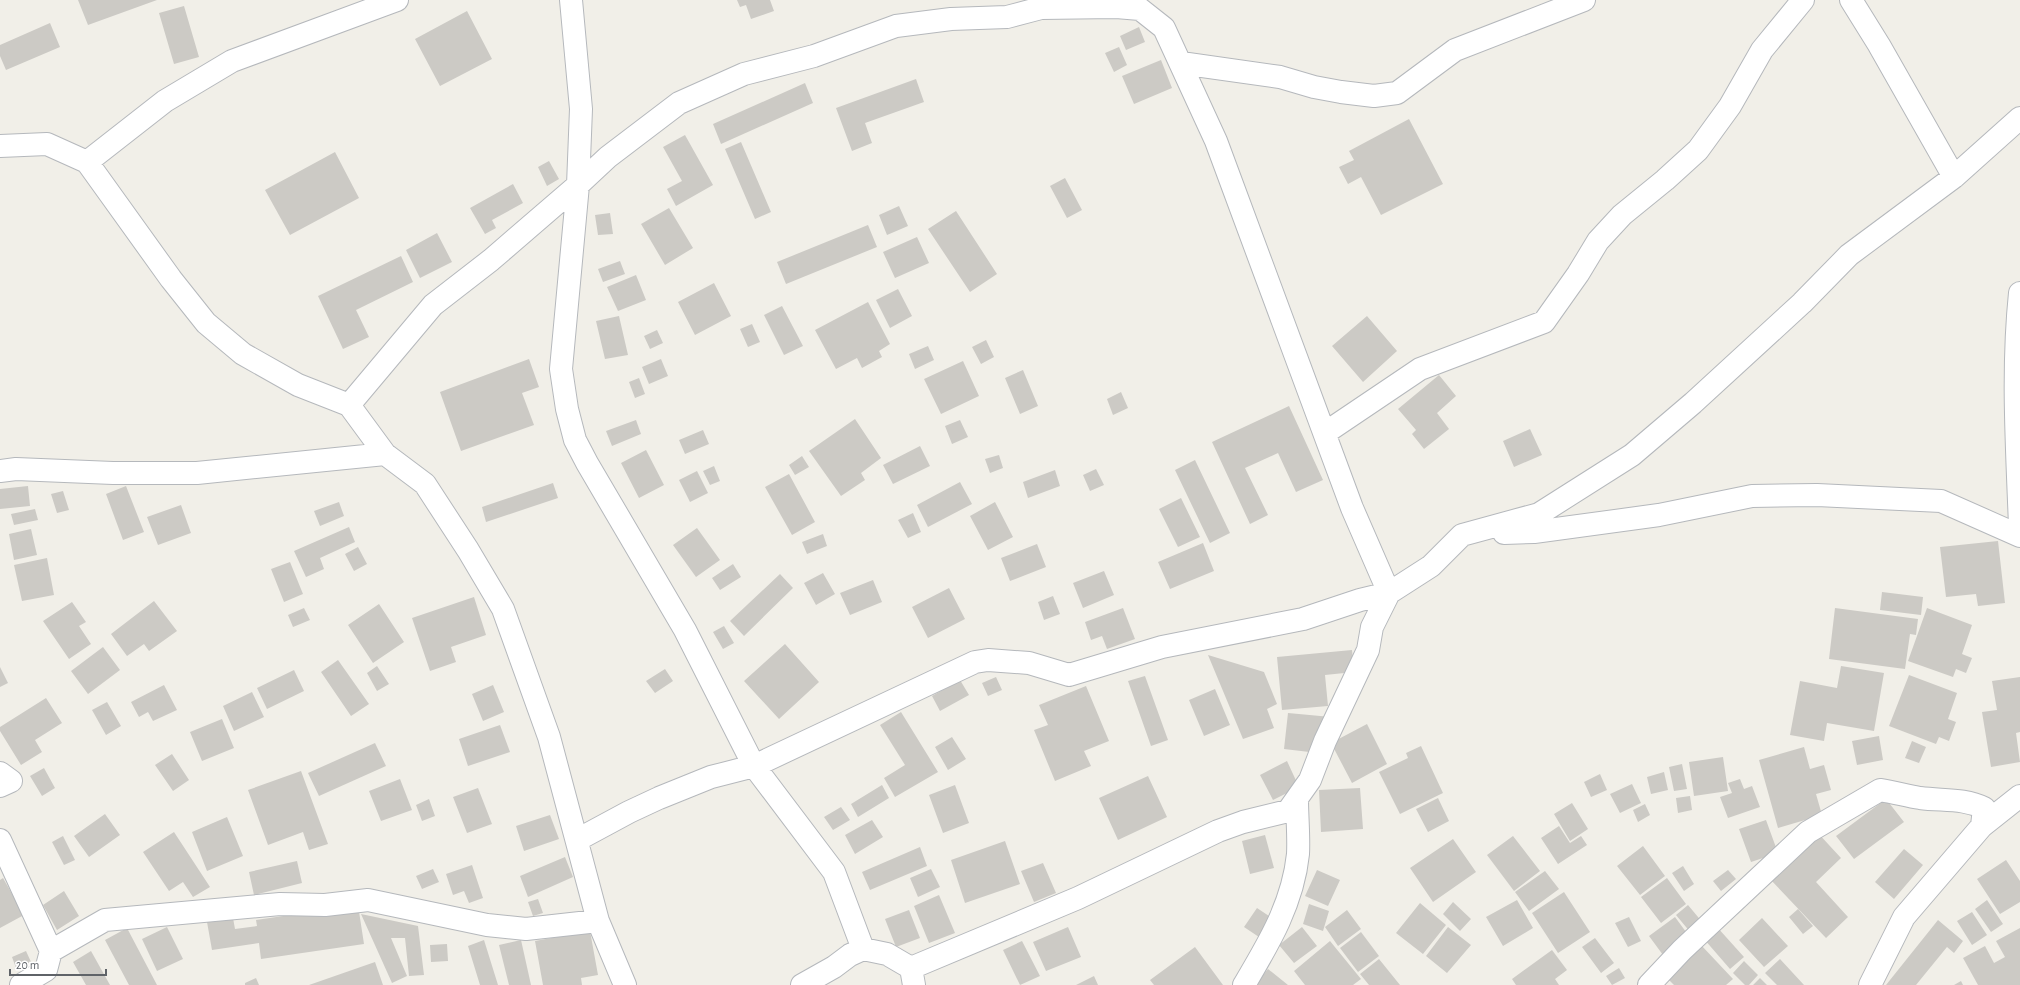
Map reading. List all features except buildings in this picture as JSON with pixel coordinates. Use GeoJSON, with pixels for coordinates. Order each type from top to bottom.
{"type":"FeatureCollection","features":[{"type":"Feature","properties":{"kind":"street"},"geometry":{"type":"LineString","coordinates":[[87,162],[165,101],[232,61],[397,0]]}},
{"type":"Feature","properties":{"kind":"street"},"geometry":{"type":"LineString","coordinates":[[571,0],[581,108],[578,185],[561,369],[567,410],[575,440],[685,630],[754,766],[834,872],[863,949]]}},
{"type":"Feature","properties":{"kind":"street"},"geometry":{"type":"LineString","coordinates":[[1181,63],[1280,77],[1314,87],[1341,92],[1374,96],[1397,93],[1455,50],[1584,0]]}},
{"type":"Feature","properties":{"kind":"street"},"geometry":{"type":"LineString","coordinates":[[1325,433],[1420,369],[1544,322],[1578,274],[1598,241],[1622,215],[1665,180],[1698,150],[1730,106],[1762,50],[1803,0]]}},
{"type":"Feature","properties":{"kind":"street"},"geometry":{"type":"LineString","coordinates":[[1851,0],[1879,45],[1954,177]]}},
{"type":"Feature","properties":{"kind":"street"},"geometry":{"type":"LineString","coordinates":[[349,404],[433,305],[491,260],[608,157],[679,103],[744,74],[814,56],[896,26],[950,19],[1007,17],[1047,4],[1140,9],[1164,28],[1216,141],[1352,508],[1389,593]]}},
{"type":"Feature","properties":{"kind":"street"},"geometry":{"type":"LineString","coordinates":[[577,840],[629,812],[659,798],[711,777],[754,766],[975,662],[988,660],[1029,663],[1068,675],[1162,647],[1303,619],[1360,600],[1389,593],[1431,566],[1462,535],[1539,514],[1632,455],[1797,308],[1849,255],[1954,177],[2020,118]]}},
{"type":"Feature","properties":{"kind":"street"},"geometry":{"type":"LineString","coordinates":[[0,146],[46,144],[87,162],[166,273],[206,323],[243,354],[298,385],[349,404],[385,454],[425,484],[468,550],[503,609],[549,737],[598,921],[625,985]]}},
{"type":"Feature","properties":{"kind":"street"},"geometry":{"type":"LineString","coordinates":[[2020,293],[2016,331],[2020,526]]}},
{"type":"Feature","properties":{"kind":"street"},"geometry":{"type":"LineString","coordinates":[[0,471],[16,469],[113,473],[197,473],[385,454]]}},
{"type":"Feature","properties":{"kind":"street"},"geometry":{"type":"LineString","coordinates":[[1462,535],[1534,532],[1659,515],[1752,496],[1817,495],[1941,501],[2020,536]]}},
{"type":"Feature","properties":{"kind":"street"},"geometry":{"type":"LineString","coordinates":[[802,985],[834,967],[850,955],[863,949],[887,954],[912,977],[1218,831],[1243,822],[1288,811],[1310,780],[1325,741],[1368,650],[1372,627],[1389,593]]}},
{"type":"Feature","properties":{"kind":"street"},"geometry":{"type":"LineString","coordinates":[[0,773],[11,781],[0,786]]}},
{"type":"Feature","properties":{"kind":"street"},"geometry":{"type":"LineString","coordinates":[[1649,985],[1682,950],[1808,832],[1880,790],[1919,798],[1962,800],[1974,803],[1984,808],[1982,826]]}},
{"type":"Feature","properties":{"kind":"street"},"geometry":{"type":"LineString","coordinates":[[1870,985],[1904,917],[1982,826],[2020,796]]}},
{"type":"Feature","properties":{"kind":"street"},"geometry":{"type":"LineString","coordinates":[[1244,985],[1268,944],[1288,902],[1298,853],[1297,799]]}},
{"type":"Feature","properties":{"kind":"street"},"geometry":{"type":"LineString","coordinates":[[0,840],[51,951],[46,970],[21,985]]}},
{"type":"Feature","properties":{"kind":"street"},"geometry":{"type":"LineString","coordinates":[[51,951],[105,920],[280,904],[325,905],[368,900],[487,925],[526,929],[598,921]]}}]}
